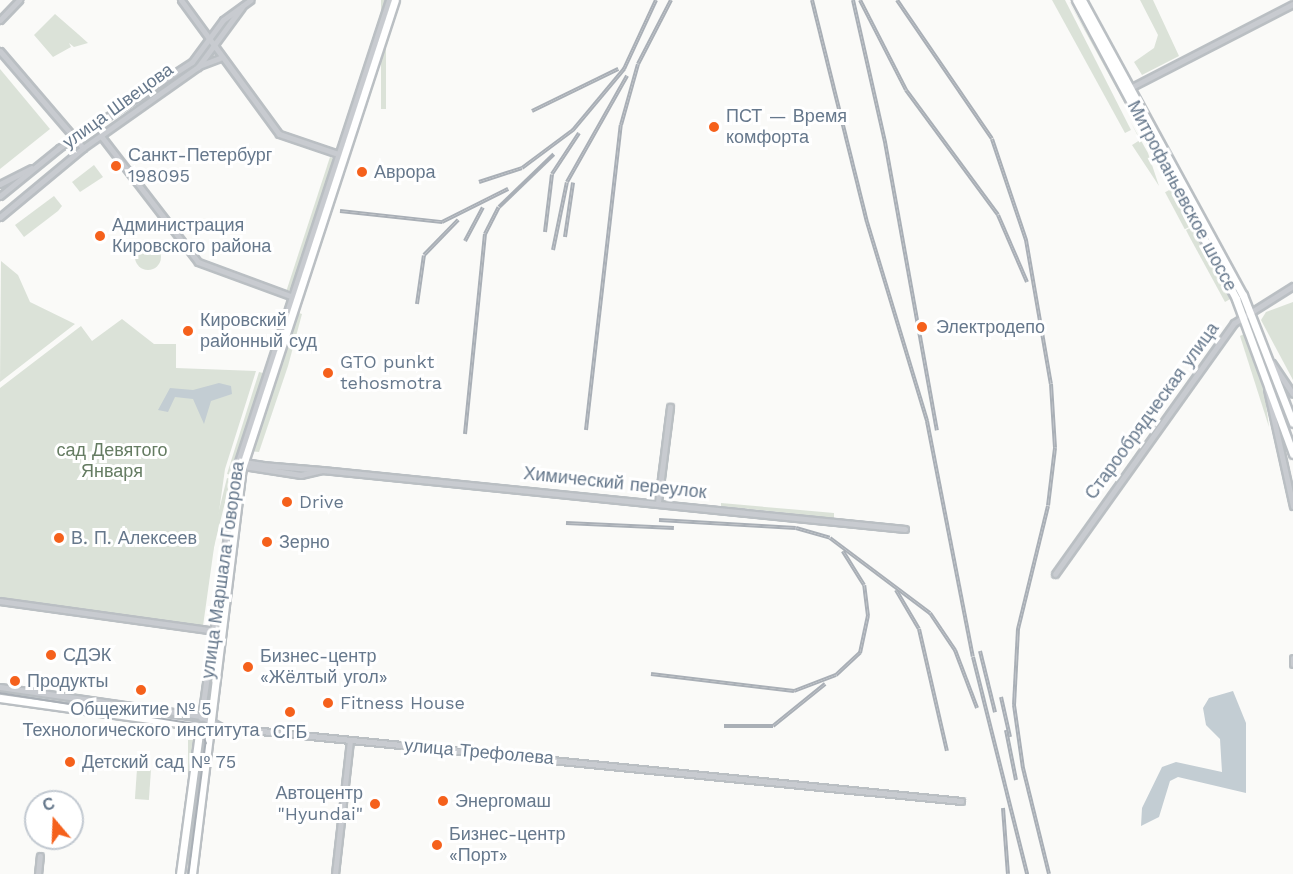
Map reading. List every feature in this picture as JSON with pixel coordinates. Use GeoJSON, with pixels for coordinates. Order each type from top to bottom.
{"type":"FeatureCollection","features":[{"type":"Feature","properties":{"kind":"main road","name":"улица Маршала Говорова"},"geometry":{"type":"LineString","coordinates":[[192,874],[210,724],[217,631],[241,465],[341,155],[395,0]]}},
{"type":"Feature","properties":{"kind":"main road","name":"Митрофаньевское шоссе"},"geometry":{"type":"LineString","coordinates":[[1076,0],[1246,311],[1264,367],[1280,397]]}},
{"type":"Feature","properties":{"kind":"main road","name":"Митрофаньевское шоссе"},"geometry":{"type":"LineString","coordinates":[[1083,0],[1272,363],[1280,397]]}},
{"type":"Feature","properties":{"kind":"main road"},"geometry":{"type":"LineString","coordinates":[[1280,397],[1293,423]]}},
{"type":"Feature","properties":{"kind":"main road"},"geometry":{"type":"LineString","coordinates":[[1280,397],[1293,453]]}},
{"type":"Feature","properties":{"kind":"main road"},"geometry":{"type":"LineString","coordinates":[[0,698],[200,726]]}},
{"type":"Feature","properties":{"kind":"main road","name":"улица Маршала Говорова"},"geometry":{"type":"LineString","coordinates":[[180,874],[200,726]]}},
{"type":"Feature","properties":{"kind":"street"},"geometry":{"type":"LineString","coordinates":[[0,20],[19,0]]}},
{"type":"Feature","properties":{"kind":"street"},"geometry":{"type":"LineString","coordinates":[[181,0],[219,58],[279,134],[341,155]]}},
{"type":"Feature","properties":{"kind":"street","name":"улица Швецова"},"geometry":{"type":"LineString","coordinates":[[35,166],[192,62],[206,39],[251,0]]}},
{"type":"Feature","properties":{"kind":"street","name":"улица Маршала Говорова"},"geometry":{"type":"LineString","coordinates":[[341,155],[389,0]]}},
{"type":"Feature","properties":{"kind":"street"},"geometry":{"type":"LineString","coordinates":[[1130,88],[1293,4]]}},
{"type":"Feature","properties":{"kind":"street","name":"улица Швецова"},"geometry":{"type":"LineString","coordinates":[[0,217],[82,148],[198,67],[242,7]]}},
{"type":"Feature","properties":{"kind":"street"},"geometry":{"type":"LineString","coordinates":[[0,51],[82,148]]}},
{"type":"Feature","properties":{"kind":"street"},"geometry":{"type":"LineString","coordinates":[[198,67],[219,58]]}},
{"type":"Feature","properties":{"kind":"street"},"geometry":{"type":"LineString","coordinates":[[100,136],[198,262],[294,297]]}},
{"type":"Feature","properties":{"kind":"street"},"geometry":{"type":"LineString","coordinates":[[0,184],[35,166]]}},
{"type":"Feature","properties":{"kind":"street"},"geometry":{"type":"LineString","coordinates":[[0,195],[35,166]]}},
{"type":"Feature","properties":{"kind":"street","name":"Старообрядческая улица"},"geometry":{"type":"LineString","coordinates":[[1054,574],[1246,311],[1293,286]]}},
{"type":"Feature","properties":{"kind":"street"},"geometry":{"type":"LineString","coordinates":[[1272,363],[1293,394]]}},
{"type":"Feature","properties":{"kind":"street"},"geometry":{"type":"LineString","coordinates":[[1264,367],[1293,506]]}},
{"type":"Feature","properties":{"kind":"street"},"geometry":{"type":"LineString","coordinates":[[658,502],[670,407]]}},
{"type":"Feature","properties":{"kind":"street","name":"Химический переулок"},"geometry":{"type":"LineString","coordinates":[[241,465],[301,475],[322,471],[658,502],[905,529]]}},
{"type":"Feature","properties":{"kind":"street"},"geometry":{"type":"LineString","coordinates":[[0,601],[217,631]]}},
{"type":"Feature","properties":{"kind":"street","name":"улица Маршала Говорова"},"geometry":{"type":"LineString","coordinates":[[200,726],[217,631]]}},
{"type":"Feature","properties":{"kind":"street"},"geometry":{"type":"LineString","coordinates":[[1293,658],[1293,664]]}},
{"type":"Feature","properties":{"kind":"street"},"geometry":{"type":"LineString","coordinates":[[0,687],[201,716],[210,724]]}},
{"type":"Feature","properties":{"kind":"street","name":"улица Трефолева"},"geometry":{"type":"LineString","coordinates":[[210,724],[350,741],[962,801]]}},
{"type":"Feature","properties":{"kind":"street"},"geometry":{"type":"LineString","coordinates":[[334,874],[350,741]]}},
{"type":"Feature","properties":{"kind":"street"},"geometry":{"type":"LineString","coordinates":[[38,874],[40,856]]}},
{"type":"Feature","properties":{"kind":"green space"},"geometry":{"type":"Polygon","coordinates":[[[381,0],[386,0],[386,109],[381,109],[381,0]]]}},
{"type":"Feature","properties":{"kind":"green space"},"geometry":{"type":"Polygon","coordinates":[[[1052,0],[1065,0],[1131,130],[1125,133],[1052,0]]]}},
{"type":"Feature","properties":{"kind":"green space"},"geometry":{"type":"Polygon","coordinates":[[[1068,0],[1130,107],[1130,113],[1068,0]]]}},
{"type":"Feature","properties":{"kind":"green space"},"geometry":{"type":"Polygon","coordinates":[[[1140,0],[1153,0],[1179,56],[1142,75],[1134,62],[1154,48],[1158,35],[1140,0]]]}},
{"type":"Feature","properties":{"kind":"green space"},"geometry":{"type":"Polygon","coordinates":[[[55,14],[88,43],[74,47],[69,43],[71,47],[53,57],[34,35],[55,14]]]}},
{"type":"Feature","properties":{"kind":"green space"},"geometry":{"type":"Polygon","coordinates":[[[0,69],[50,129],[0,169],[0,69]]]}},
{"type":"Feature","properties":{"kind":"green space"},"geometry":{"type":"Polygon","coordinates":[[[1130,121],[1148,153],[1159,186],[1132,145],[1140,140],[1130,121]]]}},
{"type":"Feature","properties":{"kind":"green space"},"geometry":{"type":"Polygon","coordinates":[[[330,157],[334,159],[291,289],[286,292],[330,157]]]}},
{"type":"Feature","properties":{"kind":"green space"},"geometry":{"type":"Polygon","coordinates":[[[94,165],[103,177],[80,192],[72,182],[94,165]]]}},
{"type":"Feature","properties":{"kind":"green space"},"geometry":{"type":"Polygon","coordinates":[[[1173,188],[1193,225],[1185,229],[1165,192],[1173,188]]]}},
{"type":"Feature","properties":{"kind":"green space"},"geometry":{"type":"Polygon","coordinates":[[[54,196],[62,206],[24,237],[15,225],[54,196]]]}},
{"type":"Feature","properties":{"kind":"green space"},"geometry":{"type":"Polygon","coordinates":[[[1194,226],[1232,298],[1225,302],[1186,230],[1194,226]]]}},
{"type":"Feature","properties":{"kind":"green space"},"geometry":{"type":"Polygon","coordinates":[[[148,244],[157,248],[161,257],[157,266],[148,270],[139,266],[135,257],[139,248],[148,244]]]}},
{"type":"Feature","properties":{"kind":"green space"},"geometry":{"type":"Polygon","coordinates":[[[1,261],[18,275],[30,302],[75,324],[0,382],[1,261]]]}},
{"type":"Feature","properties":{"kind":"green space"},"geometry":{"type":"Polygon","coordinates":[[[1293,302],[1293,380],[1261,320],[1266,312],[1293,302]]]}},
{"type":"Feature","properties":{"kind":"green space"},"geometry":{"type":"Polygon","coordinates":[[[296,312],[302,314],[288,366],[259,452],[251,451],[296,312]]]}},
{"type":"Feature","properties":{"kind":"green space","name":"сад Девятого Января"},"geometry":{"type":"Polygon","coordinates":[[[122,319],[154,344],[176,344],[176,368],[256,371],[225,469],[203,626],[0,597],[0,388],[81,326],[92,341],[122,319]]]}},
{"type":"Feature","properties":{"kind":"green space"},"geometry":{"type":"Polygon","coordinates":[[[1244,334],[1262,374],[1269,427],[1240,336],[1244,334]]]}},
{"type":"Feature","properties":{"kind":"green space"},"geometry":{"type":"Polygon","coordinates":[[[259,372],[263,373],[232,475],[227,474],[259,372]]]}},
{"type":"Feature","properties":{"kind":"green space"},"geometry":{"type":"Polygon","coordinates":[[[227,478],[231,479],[207,574],[203,573],[227,478]]]}},
{"type":"Feature","properties":{"kind":"green space"},"geometry":{"type":"Polygon","coordinates":[[[721,503],[834,513],[834,518],[721,506],[721,503]]]}},
{"type":"Feature","properties":{"kind":"green space"},"geometry":{"type":"Polygon","coordinates":[[[188,740],[194,740],[194,874],[188,874],[188,740]]]}},
{"type":"Feature","properties":{"kind":"green space"},"geometry":{"type":"Polygon","coordinates":[[[137,769],[151,770],[149,800],[135,799],[137,769]]]}},
{"type":"Feature","properties":{"kind":"shaded area"},"geometry":{"type":"Polygon","coordinates":[[[219,383],[231,386],[232,394],[211,401],[204,424],[193,399],[175,397],[168,412],[158,410],[170,388],[193,390],[219,383]]]}},
{"type":"Feature","properties":{"kind":"shaded area"},"geometry":{"type":"Polygon","coordinates":[[[1233,691],[1246,723],[1246,793],[1178,777],[1170,781],[1159,817],[1141,826],[1142,808],[1162,767],[1176,762],[1222,772],[1220,739],[1206,725],[1203,708],[1209,698],[1233,691]]]}},
{"type":"Feature","properties":{"kind":"tram line"},"geometry":{"type":"LineString","coordinates":[[0,693],[201,725],[206,743],[189,874]]}},
{"type":"Feature","properties":{"kind":"railway"},"geometry":{"type":"LineString","coordinates":[[479,182],[522,168],[573,130],[624,69],[656,0]]}},
{"type":"Feature","properties":{"kind":"railway"},"geometry":{"type":"LineString","coordinates":[[586,430],[621,125],[638,64],[671,0]]}},
{"type":"Feature","properties":{"kind":"railway"},"geometry":{"type":"LineString","coordinates":[[812,0],[867,222],[927,421],[973,657],[1027,874]]}},
{"type":"Feature","properties":{"kind":"railway"},"geometry":{"type":"LineString","coordinates":[[853,0],[885,142],[937,430]]}},
{"type":"Feature","properties":{"kind":"railway"},"geometry":{"type":"LineString","coordinates":[[860,0],[906,90],[998,215],[1027,282]]}},
{"type":"Feature","properties":{"kind":"railway"},"geometry":{"type":"LineString","coordinates":[[897,0],[992,139],[1026,240],[1051,384],[1055,448],[1048,506],[1018,629],[1014,705],[1023,768],[1049,874]]}},
{"type":"Feature","properties":{"kind":"railway"},"geometry":{"type":"LineString","coordinates":[[532,111],[618,69]]}},
{"type":"Feature","properties":{"kind":"railway"},"geometry":{"type":"LineString","coordinates":[[553,250],[567,182],[627,76]]}},
{"type":"Feature","properties":{"kind":"railway"},"geometry":{"type":"LineString","coordinates":[[545,232],[552,174],[579,133]]}},
{"type":"Feature","properties":{"kind":"railway"},"geometry":{"type":"LineString","coordinates":[[465,434],[485,234],[499,207],[554,154]]}},
{"type":"Feature","properties":{"kind":"railway"},"geometry":{"type":"LineString","coordinates":[[565,237],[573,183]]}},
{"type":"Feature","properties":{"kind":"railway"},"geometry":{"type":"LineString","coordinates":[[340,211],[442,222],[508,189]]}},
{"type":"Feature","properties":{"kind":"railway"},"geometry":{"type":"LineString","coordinates":[[465,241],[483,207]]}},
{"type":"Feature","properties":{"kind":"railway"},"geometry":{"type":"LineString","coordinates":[[417,304],[424,255],[458,220]]}},
{"type":"Feature","properties":{"kind":"railway"},"geometry":{"type":"LineString","coordinates":[[659,520],[796,528],[830,538],[930,613],[955,650],[977,708]]}},
{"type":"Feature","properties":{"kind":"railway"},"geometry":{"type":"LineString","coordinates":[[566,523],[674,528]]}},
{"type":"Feature","properties":{"kind":"railway"},"geometry":{"type":"LineString","coordinates":[[651,674],[794,691],[836,675],[860,653],[868,616],[864,585],[843,551]]}},
{"type":"Feature","properties":{"kind":"railway"},"geometry":{"type":"LineString","coordinates":[[896,590],[919,629],[947,751]]}},
{"type":"Feature","properties":{"kind":"railway"},"geometry":{"type":"LineString","coordinates":[[980,651],[995,712]]}},
{"type":"Feature","properties":{"kind":"railway"},"geometry":{"type":"LineString","coordinates":[[724,726],[773,726],[825,684]]}},
{"type":"Feature","properties":{"kind":"railway"},"geometry":{"type":"LineString","coordinates":[[1001,697],[1010,737]]}},
{"type":"Feature","properties":{"kind":"railway"},"geometry":{"type":"LineString","coordinates":[[1006,730],[1016,780]]}},
{"type":"Feature","properties":{"kind":"railway"},"geometry":{"type":"LineString","coordinates":[[1003,808],[1008,874]]}},
{"type":"Feature","properties":{"kind":"place","name":"ПСТ — Время комфорта"},"geometry":{"type":"Point","coordinates":[714,127]}},
{"type":"Feature","properties":{"kind":"place","name":"Санкт-Петербург 198095"},"geometry":{"type":"Point","coordinates":[116,166]}},
{"type":"Feature","properties":{"kind":"place","name":"Аврора"},"geometry":{"type":"Point","coordinates":[362,172]}},
{"type":"Feature","properties":{"kind":"place","name":"Администрация Кировского района"},"geometry":{"type":"Point","coordinates":[100,236]}},
{"type":"Feature","properties":{"kind":"place","name":"Электродепо"},"geometry":{"type":"Point","coordinates":[922,327]}},
{"type":"Feature","properties":{"kind":"place","name":"Кировский районный суд"},"geometry":{"type":"Point","coordinates":[188,331]}},
{"type":"Feature","properties":{"kind":"place","name":"GTO punkt tehosmotra"},"geometry":{"type":"Point","coordinates":[328,373]}},
{"type":"Feature","properties":{"kind":"place","name":"Drive"},"geometry":{"type":"Point","coordinates":[287,502]}},
{"type":"Feature","properties":{"kind":"place","name":"В. П. Алексеев"},"geometry":{"type":"Point","coordinates":[59,538]}},
{"type":"Feature","properties":{"kind":"place","name":"Зерно"},"geometry":{"type":"Point","coordinates":[267,542]}},
{"type":"Feature","properties":{"kind":"place","name":"СДЭК"},"geometry":{"type":"Point","coordinates":[51,655]}},
{"type":"Feature","properties":{"kind":"place","name":"Бизнес-центр «Жёлтый угол»"},"geometry":{"type":"Point","coordinates":[248,667]}},
{"type":"Feature","properties":{"kind":"place","name":"Продукты"},"geometry":{"type":"Point","coordinates":[15,681]}},
{"type":"Feature","properties":{"kind":"place","name":"Общежитие № 5 Технологического института"},"geometry":{"type":"Point","coordinates":[141,690]}},
{"type":"Feature","properties":{"kind":"place","name":"Fitness House"},"geometry":{"type":"Point","coordinates":[328,703]}},
{"type":"Feature","properties":{"kind":"place","name":"СГБ"},"geometry":{"type":"Point","coordinates":[290,712]}},
{"type":"Feature","properties":{"kind":"place","name":"Детский сад № 75"},"geometry":{"type":"Point","coordinates":[70,762]}},
{"type":"Feature","properties":{"kind":"place","name":"Энергомаш"},"geometry":{"type":"Point","coordinates":[443,801]}},
{"type":"Feature","properties":{"kind":"place","name":"Автоцентр \"Hyundai\""},"geometry":{"type":"Point","coordinates":[375,804]}},
{"type":"Feature","properties":{"kind":"place","name":"Бизнес-центр «Порт»"},"geometry":{"type":"Point","coordinates":[437,845]}}]}
